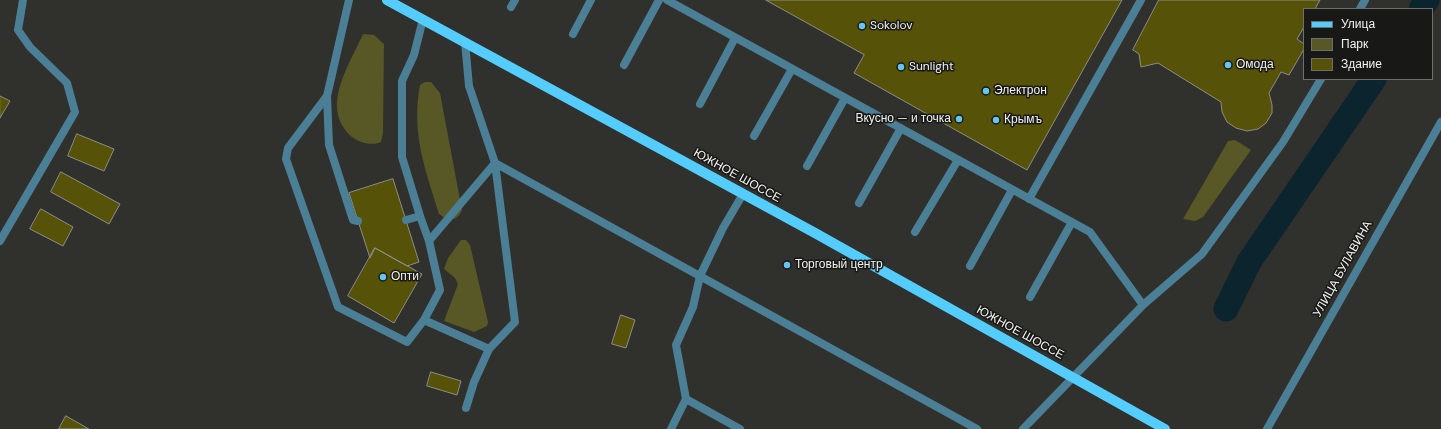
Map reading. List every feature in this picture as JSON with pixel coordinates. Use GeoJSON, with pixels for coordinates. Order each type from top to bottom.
{"type":"FeatureCollection","features":[{"type":"Feature","properties":{"kind":"main road","name":"ЮЖНОЕ ШОССЕ"},"geometry":{"type":"LineString","coordinates":[[387,0],[743,194],[1165,429]]}},
{"type":"Feature","properties":{"kind":"street"},"geometry":{"type":"LineString","coordinates":[[0,241],[75,112],[67,83],[30,47],[18,30],[23,0]]}},
{"type":"Feature","properties":{"kind":"street"},"geometry":{"type":"LineString","coordinates":[[349,0],[327,96],[329,145],[353,220],[358,221]]}},
{"type":"Feature","properties":{"kind":"street"},"geometry":{"type":"LineString","coordinates":[[573,34],[591,0]]}},
{"type":"Feature","properties":{"kind":"street"},"geometry":{"type":"LineString","coordinates":[[624,65],[660,0]]}},
{"type":"Feature","properties":{"kind":"street"},"geometry":{"type":"LineString","coordinates":[[667,0],[1090,232],[1143,305]]}},
{"type":"Feature","properties":{"kind":"street"},"geometry":{"type":"LineString","coordinates":[[1029,199],[1141,0]]}},
{"type":"Feature","properties":{"kind":"street"},"geometry":{"type":"LineString","coordinates":[[327,96],[288,148],[286,159],[338,307],[407,342],[424,320],[440,290],[429,241],[402,157],[402,81],[414,55],[423,19]]}},
{"type":"Feature","properties":{"kind":"street"},"geometry":{"type":"LineString","coordinates":[[700,104],[735,38]]}},
{"type":"Feature","properties":{"kind":"street"},"geometry":{"type":"LineString","coordinates":[[465,42],[469,86],[495,163],[515,322],[489,349],[474,382],[466,408]]}},
{"type":"Feature","properties":{"kind":"street"},"geometry":{"type":"LineString","coordinates":[[754,136],[792,69]]}},
{"type":"Feature","properties":{"kind":"street"},"geometry":{"type":"LineString","coordinates":[[1023,429],[1143,305],[1202,254],[1283,142],[1320,80]]}},
{"type":"Feature","properties":{"kind":"street"},"geometry":{"type":"LineString","coordinates":[[807,166],[845,98]]}},
{"type":"Feature","properties":{"kind":"street","name":"УЛИЦА БУЛАВИНА"},"geometry":{"type":"LineString","coordinates":[[1267,429],[1441,122]]}},
{"type":"Feature","properties":{"kind":"street"},"geometry":{"type":"LineString","coordinates":[[859,203],[900,128]]}},
{"type":"Feature","properties":{"kind":"street"},"geometry":{"type":"LineString","coordinates":[[915,232],[958,160]]}},
{"type":"Feature","properties":{"kind":"street"},"geometry":{"type":"LineString","coordinates":[[429,241],[495,163]]}},
{"type":"Feature","properties":{"kind":"street"},"geometry":{"type":"LineString","coordinates":[[495,163],[977,429]]}},
{"type":"Feature","properties":{"kind":"street"},"geometry":{"type":"LineString","coordinates":[[970,266],[1012,190]]}},
{"type":"Feature","properties":{"kind":"street"},"geometry":{"type":"LineString","coordinates":[[671,429],[686,398],[676,345],[693,307],[700,276],[723,228],[743,194]]}},
{"type":"Feature","properties":{"kind":"street"},"geometry":{"type":"LineString","coordinates":[[406,220],[420,216]]}},
{"type":"Feature","properties":{"kind":"street"},"geometry":{"type":"LineString","coordinates":[[1030,297],[1072,222]]}},
{"type":"Feature","properties":{"kind":"street"},"geometry":{"type":"LineString","coordinates":[[424,320],[489,349]]}},
{"type":"Feature","properties":{"kind":"street"},"geometry":{"type":"LineString","coordinates":[[686,398],[740,429]]}},
{"type":"Feature","properties":{"kind":"green space"},"geometry":{"type":"Polygon","coordinates":[[[363,34],[374,35],[384,44],[383,133],[381,142],[374,144],[362,142],[352,137],[342,126],[338,113],[337,100],[340,87],[363,34]]]}},
{"type":"Feature","properties":{"kind":"green space"},"geometry":{"type":"Polygon","coordinates":[[[425,82],[431,82],[440,93],[462,210],[458,217],[452,219],[446,218],[439,214],[424,166],[421,151],[417,119],[420,85],[425,82]]]}},
{"type":"Feature","properties":{"kind":"green space"},"geometry":{"type":"Polygon","coordinates":[[[1235,140],[1251,150],[1203,217],[1195,221],[1183,219],[1228,141],[1235,140]]]}},
{"type":"Feature","properties":{"kind":"green space"},"geometry":{"type":"Polygon","coordinates":[[[461,240],[466,240],[470,245],[488,322],[487,326],[474,332],[444,321],[458,284],[455,278],[444,269],[448,258],[461,240]]]}},
{"type":"Feature","properties":{"kind":"building","name":"Крымъ"},"geometry":{"type":"Polygon","coordinates":[[[766,0],[1122,0],[1027,170],[854,73],[864,55],[766,0]]]}},
{"type":"Feature","properties":{"kind":"building","name":"Омода"},"geometry":{"type":"Polygon","coordinates":[[[1159,0],[1320,0],[1316,8],[1303,8],[1303,29],[1297,39],[1303,43],[1303,51],[1289,75],[1281,72],[1269,93],[1272,113],[1266,123],[1258,129],[1247,131],[1236,128],[1227,122],[1222,112],[1221,102],[1158,63],[1141,67],[1139,54],[1133,50],[1159,0]]]}},
{"type":"Feature","properties":{"kind":"building"},"geometry":{"type":"Polygon","coordinates":[[[0,96],[10,101],[0,118],[0,96]]]}},
{"type":"Feature","properties":{"kind":"building"},"geometry":{"type":"Polygon","coordinates":[[[77,134],[114,149],[104,171],[68,156],[77,134]]]}},
{"type":"Feature","properties":{"kind":"building"},"geometry":{"type":"Polygon","coordinates":[[[61,172],[120,204],[109,224],[51,192],[61,172]]]}},
{"type":"Feature","properties":{"kind":"building"},"geometry":{"type":"Polygon","coordinates":[[[393,179],[419,262],[407,266],[375,248],[370,258],[349,193],[393,179]]]}},
{"type":"Feature","properties":{"kind":"building"},"geometry":{"type":"Polygon","coordinates":[[[41,209],[73,227],[63,246],[30,229],[41,209]]]}},
{"type":"Feature","properties":{"kind":"building"},"geometry":{"type":"Polygon","coordinates":[[[375,248],[422,274],[394,323],[348,296],[375,248]]]}},
{"type":"Feature","properties":{"kind":"building"},"geometry":{"type":"Polygon","coordinates":[[[621,315],[635,320],[626,348],[612,344],[621,315]]]}},
{"type":"Feature","properties":{"kind":"building"},"geometry":{"type":"Polygon","coordinates":[[[431,372],[461,381],[457,395],[427,386],[431,372]]]}},
{"type":"Feature","properties":{"kind":"building"},"geometry":{"type":"Polygon","coordinates":[[[66,416],[89,429],[59,429],[66,416]]]}},
{"type":"Feature","properties":{"kind":"waterway"},"geometry":{"type":"LineString","coordinates":[[1422,8],[1427,0]]}},
{"type":"Feature","properties":{"kind":"waterway"},"geometry":{"type":"LineString","coordinates":[[1226,309],[1249,262],[1373,80]]}},
{"type":"Feature","properties":{"kind":"place","name":"Sokolov"},"geometry":{"type":"Point","coordinates":[862,26]}},
{"type":"Feature","properties":{"kind":"place","name":"Омода"},"geometry":{"type":"Point","coordinates":[1228,65]}},
{"type":"Feature","properties":{"kind":"place","name":"Sunlight"},"geometry":{"type":"Point","coordinates":[901,67]}},
{"type":"Feature","properties":{"kind":"place","name":"Электрон"},"geometry":{"type":"Point","coordinates":[986,91]}},
{"type":"Feature","properties":{"kind":"place","name":"Вкусно — и точка"},"geometry":{"type":"Point","coordinates":[959,119]}},
{"type":"Feature","properties":{"kind":"place","name":"Крымъ"},"geometry":{"type":"Point","coordinates":[996,120]}},
{"type":"Feature","properties":{"kind":"place","name":"Торговый центр"},"geometry":{"type":"Point","coordinates":[787,265]}},
{"type":"Feature","properties":{"kind":"place","name":"Опти"},"geometry":{"type":"Point","coordinates":[383,277]}}]}
